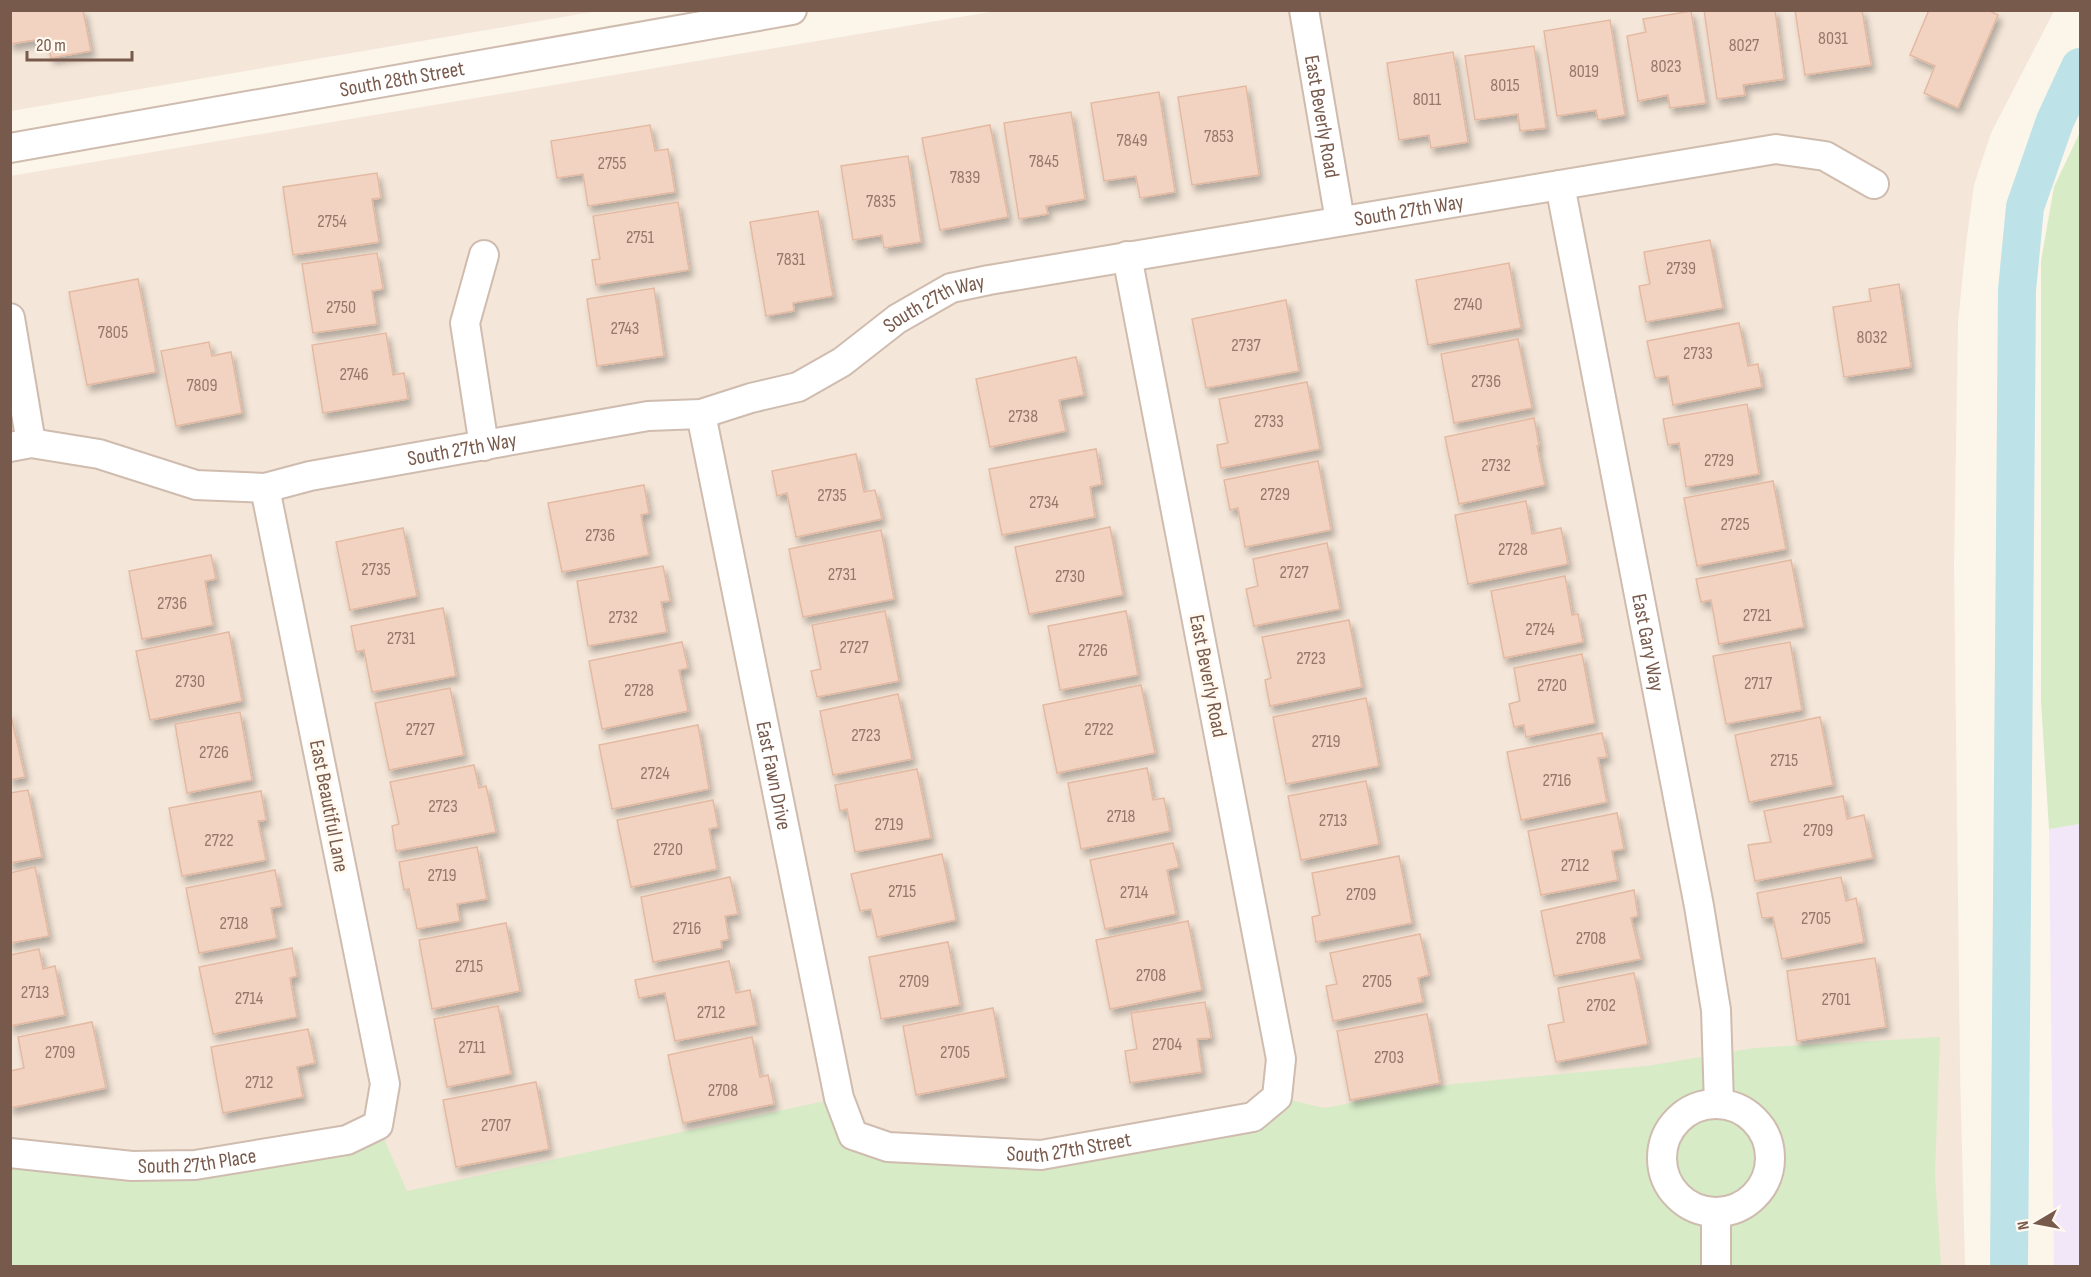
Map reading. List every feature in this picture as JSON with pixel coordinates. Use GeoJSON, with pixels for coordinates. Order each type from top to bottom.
{"type":"FeatureCollection","features":[{"type":"Feature","properties":{"kind":"street","name":"South 28th Street"},"geometry":{"type":"LineString","coordinates":[[10,148],[792,10]]}},
{"type":"Feature","properties":{"kind":"street","name":"East Beverly Road"},"geometry":{"type":"LineString","coordinates":[[1304,10],[1340,221]]}},
{"type":"Feature","properties":{"kind":"street","name":"South 27th Way"},"geometry":{"type":"LineString","coordinates":[[21,445],[99,454],[196,486],[265,488],[310,476],[648,416],[701,414],[751,398],[798,387],[842,362],[897,319],[951,288],[1127,256],[1776,149],[1826,156],[1874,184]]}},
{"type":"Feature","properties":{"kind":"street","name":"East Gary Way"},"geometry":{"type":"LineString","coordinates":[[1560,185],[1699,906],[1716,1010],[1719,1104]]}},
{"type":"Feature","properties":{"kind":"street"},"geometry":{"type":"LineString","coordinates":[[484,255],[465,323],[484,446]]}},
{"type":"Feature","properties":{"kind":"street","name":"East Beverly Road"},"geometry":{"type":"LineString","coordinates":[[1127,256],[1281,1059],[1277,1097]]}},
{"type":"Feature","properties":{"kind":"street"},"geometry":{"type":"LineString","coordinates":[[10,318],[21,445]]}},
{"type":"Feature","properties":{"kind":"street","name":"East Fawn Drive"},"geometry":{"type":"LineString","coordinates":[[701,414],[838,1098],[853,1135]]}},
{"type":"Feature","properties":{"kind":"street","name":"East Beautiful Lane"},"geometry":{"type":"LineString","coordinates":[[265,488],[385,1083],[378,1125]]}},
{"type":"Feature","properties":{"kind":"street","name":"South 27th Street"},"geometry":{"type":"LineString","coordinates":[[853,1135],[888,1147],[1041,1155],[1253,1117],[1277,1097]]}},
{"type":"Feature","properties":{"kind":"street"},"geometry":{"type":"LineString","coordinates":[[1719,1104],[1735,1107],[1750,1116],[1762,1129],[1769,1146],[1770,1164],[1766,1182],[1755,1197],[1725,1212],[1708,1212],[1692,1207],[1669,1185],[1664,1170],[1663,1153],[1666,1138],[1686,1113],[1702,1106],[1719,1104]]}},
{"type":"Feature","properties":{"kind":"street","name":"South 27th Place"},"geometry":{"type":"LineString","coordinates":[[10,1153],[132,1166],[195,1165],[347,1140],[378,1125]]}},
{"type":"Feature","properties":{"kind":"street"},"geometry":{"type":"LineString","coordinates":[[1716,1212],[1716,1266]]}},
{"type":"Feature","properties":{"kind":"shaded area"},"geometry":{"type":"Polygon","coordinates":[[[11,11],[598,11],[11,111],[11,11]]]}},
{"type":"Feature","properties":{"kind":"shaded area"},"geometry":{"type":"Polygon","coordinates":[[[996,11],[2054,11],[1991,133],[1974,185],[1958,322],[1954,565],[1960,1072],[1965,1266],[11,1266],[10,176],[996,11]]]}},
{"type":"Feature","properties":{"kind":"shaded area"},"geometry":{"type":"Polygon","coordinates":[[[2080,824],[2080,1266],[2054,1266],[2049,829],[2080,824]]]}},
{"type":"Feature","properties":{"kind":"green space"},"geometry":{"type":"Polygon","coordinates":[[[2080,132],[2080,824],[2049,829],[2041,701],[2041,261],[2054,187],[2080,132]]]}},
{"type":"Feature","properties":{"kind":"green space"},"geometry":{"type":"Polygon","coordinates":[[[1940,1037],[1935,1174],[1941,1266],[11,1266],[11,1153],[132,1166],[378,1125],[407,1191],[839,1098],[853,1135],[1041,1155],[1277,1097],[1324,1108],[1453,1084],[1647,1066],[1754,1048],[1940,1037]]]}},
{"type":"Feature","properties":{"kind":"building"},"geometry":{"type":"Polygon","coordinates":[[[10,10],[83,10],[91,51],[51,58],[47,38],[10,44],[10,10]]]}},
{"type":"Feature","properties":{"kind":"building"},"geometry":{"type":"Polygon","coordinates":[[[1704,10],[1775,10],[1784,79],[1743,85],[1745,95],[1717,99],[1704,10]]]}},
{"type":"Feature","properties":{"kind":"building"},"geometry":{"type":"Polygon","coordinates":[[[1795,10],[1862,10],[1871,65],[1805,75],[1795,10]]]}},
{"type":"Feature","properties":{"kind":"building"},"geometry":{"type":"Polygon","coordinates":[[[1929,10],[1988,10],[1998,15],[1958,108],[1924,93],[1935,66],[1910,55],[1929,10]]]}},
{"type":"Feature","properties":{"kind":"building"},"geometry":{"type":"Polygon","coordinates":[[[1691,11],[1706,103],[1670,108],[1668,95],[1638,101],[1627,36],[1646,32],[1643,19],[1691,11]]]}},
{"type":"Feature","properties":{"kind":"building"},"geometry":{"type":"Polygon","coordinates":[[[1610,20],[1625,115],[1598,120],[1596,110],[1557,116],[1544,31],[1610,20]]]}},
{"type":"Feature","properties":{"kind":"building"},"geometry":{"type":"Polygon","coordinates":[[[1534,46],[1546,128],[1520,131],[1518,114],[1475,120],[1465,56],[1534,46]]]}},
{"type":"Feature","properties":{"kind":"building"},"geometry":{"type":"Polygon","coordinates":[[[1453,52],[1468,142],[1431,148],[1429,135],[1399,140],[1387,63],[1453,52]]]}},
{"type":"Feature","properties":{"kind":"building"},"geometry":{"type":"Polygon","coordinates":[[[1246,86],[1259,175],[1192,185],[1178,97],[1246,86]]]}},
{"type":"Feature","properties":{"kind":"building"},"geometry":{"type":"Polygon","coordinates":[[[1159,92],[1175,192],[1140,198],[1136,176],[1104,181],[1091,103],[1159,92]]]}},
{"type":"Feature","properties":{"kind":"building"},"geometry":{"type":"Polygon","coordinates":[[[1071,112],[1085,199],[1046,206],[1048,214],[1019,219],[1004,123],[1071,112]]]}},
{"type":"Feature","properties":{"kind":"building"},"geometry":{"type":"Polygon","coordinates":[[[650,125],[655,151],[668,149],[675,192],[588,206],[583,174],[557,178],[551,141],[650,125]]]}},
{"type":"Feature","properties":{"kind":"building"},"geometry":{"type":"Polygon","coordinates":[[[990,125],[1008,217],[940,230],[922,138],[990,125]]]}},
{"type":"Feature","properties":{"kind":"building"},"geometry":{"type":"Polygon","coordinates":[[[908,156],[921,242],[884,248],[882,235],[853,240],[841,166],[908,156]]]}},
{"type":"Feature","properties":{"kind":"building"},"geometry":{"type":"Polygon","coordinates":[[[377,173],[381,198],[372,199],[379,242],[293,255],[283,187],[377,173]]]}},
{"type":"Feature","properties":{"kind":"building"},"geometry":{"type":"Polygon","coordinates":[[[678,202],[689,270],[596,285],[592,260],[600,259],[593,216],[678,202]]]}},
{"type":"Feature","properties":{"kind":"building"},"geometry":{"type":"Polygon","coordinates":[[[818,211],[833,296],[793,303],[794,311],[766,316],[750,222],[818,211]]]}},
{"type":"Feature","properties":{"kind":"building"},"geometry":{"type":"Polygon","coordinates":[[[1710,240],[1723,308],[1646,322],[1639,286],[1650,284],[1644,252],[1710,240]]]}},
{"type":"Feature","properties":{"kind":"building"},"geometry":{"type":"Polygon","coordinates":[[[377,253],[383,289],[372,291],[377,324],[313,333],[302,264],[377,253]]]}},
{"type":"Feature","properties":{"kind":"building"},"geometry":{"type":"Polygon","coordinates":[[[1509,263],[1521,328],[1428,345],[1416,280],[1509,263]]]}},
{"type":"Feature","properties":{"kind":"building"},"geometry":{"type":"Polygon","coordinates":[[[138,279],[156,372],[87,385],[69,292],[138,279]]]}},
{"type":"Feature","properties":{"kind":"building"},"geometry":{"type":"Polygon","coordinates":[[[1899,284],[1911,367],[1844,377],[1833,307],[1871,301],[1869,289],[1899,284]]]}},
{"type":"Feature","properties":{"kind":"building"},"geometry":{"type":"Polygon","coordinates":[[[654,288],[664,356],[597,366],[587,299],[654,288]]]}},
{"type":"Feature","properties":{"kind":"building"},"geometry":{"type":"Polygon","coordinates":[[[1286,300],[1299,371],[1206,388],[1192,319],[1286,300]]]}},
{"type":"Feature","properties":{"kind":"building"},"geometry":{"type":"Polygon","coordinates":[[[1739,323],[1748,366],[1758,364],[1762,387],[1673,405],[1668,376],[1655,378],[1647,341],[1739,323]]]}},
{"type":"Feature","properties":{"kind":"building"},"geometry":{"type":"Polygon","coordinates":[[[386,333],[393,375],[404,373],[408,399],[323,413],[312,345],[386,333]]]}},
{"type":"Feature","properties":{"kind":"building"},"geometry":{"type":"Polygon","coordinates":[[[1518,339],[1532,408],[1454,423],[1441,354],[1518,339]]]}},
{"type":"Feature","properties":{"kind":"building"},"geometry":{"type":"Polygon","coordinates":[[[209,342],[212,356],[231,352],[242,413],[176,426],[161,351],[209,342]]]}},
{"type":"Feature","properties":{"kind":"building"},"geometry":{"type":"Polygon","coordinates":[[[1076,357],[1084,395],[1059,400],[1066,431],[990,447],[976,379],[1076,357]]]}},
{"type":"Feature","properties":{"kind":"building"},"geometry":{"type":"Polygon","coordinates":[[[1307,382],[1320,449],[1221,468],[1217,445],[1228,443],[1219,399],[1307,382]]]}},
{"type":"Feature","properties":{"kind":"building"},"geometry":{"type":"Polygon","coordinates":[[[1747,404],[1759,474],[1686,487],[1679,443],[1668,445],[1663,419],[1747,404]]]}},
{"type":"Feature","properties":{"kind":"building"},"geometry":{"type":"Polygon","coordinates":[[[1534,418],[1545,485],[1459,504],[1445,437],[1534,418]]]}},
{"type":"Feature","properties":{"kind":"building"},"geometry":{"type":"Polygon","coordinates":[[[1096,449],[1102,484],[1090,487],[1095,517],[1002,535],[989,469],[1096,449]]]}},
{"type":"Feature","properties":{"kind":"building"},"geometry":{"type":"Polygon","coordinates":[[[856,454],[864,492],[875,490],[882,519],[796,537],[787,493],[777,496],[772,471],[856,454]]]}},
{"type":"Feature","properties":{"kind":"building"},"geometry":{"type":"Polygon","coordinates":[[[1318,461],[1331,530],[1245,547],[1238,508],[1230,510],[1224,480],[1318,461]]]}},
{"type":"Feature","properties":{"kind":"building"},"geometry":{"type":"Polygon","coordinates":[[[1773,481],[1786,549],[1697,566],[1684,498],[1773,481]]]}},
{"type":"Feature","properties":{"kind":"building"},"geometry":{"type":"Polygon","coordinates":[[[644,485],[649,513],[641,515],[649,555],[562,572],[548,503],[644,485]]]}},
{"type":"Feature","properties":{"kind":"building"},"geometry":{"type":"Polygon","coordinates":[[[1526,501],[1532,534],[1561,528],[1568,564],[1468,584],[1455,515],[1526,501]]]}},
{"type":"Feature","properties":{"kind":"building"},"geometry":{"type":"Polygon","coordinates":[[[1110,527],[1123,595],[1029,614],[1015,547],[1110,527]]]}},
{"type":"Feature","properties":{"kind":"building"},"geometry":{"type":"Polygon","coordinates":[[[403,528],[417,596],[350,610],[336,542],[403,528]]]}},
{"type":"Feature","properties":{"kind":"building"},"geometry":{"type":"Polygon","coordinates":[[[881,530],[894,599],[803,617],[789,549],[881,530]]]}},
{"type":"Feature","properties":{"kind":"building"},"geometry":{"type":"Polygon","coordinates":[[[1327,543],[1340,609],[1254,626],[1246,589],[1258,586],[1253,559],[1327,543]]]}},
{"type":"Feature","properties":{"kind":"building"},"geometry":{"type":"Polygon","coordinates":[[[211,555],[216,579],[205,581],[213,625],[142,639],[129,571],[211,555]]]}},
{"type":"Feature","properties":{"kind":"building"},"geometry":{"type":"Polygon","coordinates":[[[1791,560],[1804,627],[1719,644],[1711,600],[1701,602],[1696,579],[1791,560]]]}},
{"type":"Feature","properties":{"kind":"building"},"geometry":{"type":"Polygon","coordinates":[[[663,566],[670,601],[661,602],[667,632],[588,646],[577,581],[663,566]]]}},
{"type":"Feature","properties":{"kind":"building"},"geometry":{"type":"Polygon","coordinates":[[[1565,576],[1572,615],[1578,614],[1583,642],[1504,658],[1491,591],[1565,576]]]}},
{"type":"Feature","properties":{"kind":"building"},"geometry":{"type":"Polygon","coordinates":[[[443,608],[456,676],[372,692],[364,650],[356,652],[351,626],[443,608]]]}},
{"type":"Feature","properties":{"kind":"building"},"geometry":{"type":"Polygon","coordinates":[[[885,611],[899,681],[817,697],[811,671],[821,669],[812,625],[885,611]]]}},
{"type":"Feature","properties":{"kind":"building"},"geometry":{"type":"Polygon","coordinates":[[[1126,611],[1138,675],[1060,690],[1048,626],[1126,611]]]}},
{"type":"Feature","properties":{"kind":"building"},"geometry":{"type":"Polygon","coordinates":[[[1349,620],[1362,687],[1270,706],[1265,680],[1271,678],[1262,637],[1349,620]]]}},
{"type":"Feature","properties":{"kind":"building"},"geometry":{"type":"Polygon","coordinates":[[[229,632],[242,701],[150,720],[136,651],[229,632]]]}},
{"type":"Feature","properties":{"kind":"building"},"geometry":{"type":"Polygon","coordinates":[[[682,642],[688,668],[679,670],[688,711],[602,729],[589,661],[682,642]]]}},
{"type":"Feature","properties":{"kind":"building"},"geometry":{"type":"Polygon","coordinates":[[[1790,642],[1802,710],[1726,724],[1713,656],[1790,642]]]}},
{"type":"Feature","properties":{"kind":"building"},"geometry":{"type":"Polygon","coordinates":[[[1582,654],[1595,723],[1526,737],[1524,725],[1514,727],[1509,704],[1520,701],[1514,668],[1582,654]]]}},
{"type":"Feature","properties":{"kind":"building"},"geometry":{"type":"Polygon","coordinates":[[[1141,685],[1155,753],[1057,773],[1043,705],[1141,685]]]}},
{"type":"Feature","properties":{"kind":"building"},"geometry":{"type":"Polygon","coordinates":[[[450,688],[464,755],[389,770],[375,703],[450,688]]]}},
{"type":"Feature","properties":{"kind":"building"},"geometry":{"type":"Polygon","coordinates":[[[898,694],[912,759],[833,775],[820,711],[898,694]]]}},
{"type":"Feature","properties":{"kind":"building"},"geometry":{"type":"Polygon","coordinates":[[[1366,698],[1379,766],[1286,784],[1273,717],[1366,698]]]}},
{"type":"Feature","properties":{"kind":"building"},"geometry":{"type":"Polygon","coordinates":[[[10,711],[25,777],[10,780],[10,711]]]}},
{"type":"Feature","properties":{"kind":"building"},"geometry":{"type":"Polygon","coordinates":[[[240,712],[252,780],[187,793],[175,724],[240,712]]]}},
{"type":"Feature","properties":{"kind":"building"},"geometry":{"type":"Polygon","coordinates":[[[1820,717],[1833,785],[1749,802],[1735,735],[1820,717]]]}},
{"type":"Feature","properties":{"kind":"building"},"geometry":{"type":"Polygon","coordinates":[[[698,725],[709,789],[612,809],[599,745],[698,725]]]}},
{"type":"Feature","properties":{"kind":"building"},"geometry":{"type":"Polygon","coordinates":[[[1602,733],[1607,757],[1598,758],[1607,802],[1521,820],[1507,752],[1602,733]]]}},
{"type":"Feature","properties":{"kind":"building"},"geometry":{"type":"Polygon","coordinates":[[[474,765],[479,788],[486,786],[496,832],[396,851],[392,826],[399,824],[390,782],[474,765]]]}},
{"type":"Feature","properties":{"kind":"building"},"geometry":{"type":"Polygon","coordinates":[[[1147,768],[1153,800],[1164,798],[1170,831],[1081,849],[1068,783],[1147,768]]]}},
{"type":"Feature","properties":{"kind":"building"},"geometry":{"type":"Polygon","coordinates":[[[917,769],[931,838],[855,852],[847,809],[840,811],[835,785],[917,769]]]}},
{"type":"Feature","properties":{"kind":"building"},"geometry":{"type":"Polygon","coordinates":[[[1366,781],[1379,844],[1301,860],[1288,796],[1366,781]]]}},
{"type":"Feature","properties":{"kind":"building"},"geometry":{"type":"Polygon","coordinates":[[[28,790],[42,857],[10,863],[10,793],[28,790]]]}},
{"type":"Feature","properties":{"kind":"building"},"geometry":{"type":"Polygon","coordinates":[[[261,791],[266,820],[258,821],[266,860],[182,876],[169,808],[261,791]]]}},
{"type":"Feature","properties":{"kind":"building"},"geometry":{"type":"Polygon","coordinates":[[[1843,796],[1847,819],[1864,815],[1873,858],[1755,881],[1748,845],[1771,842],[1764,811],[1843,796]]]}},
{"type":"Feature","properties":{"kind":"building"},"geometry":{"type":"Polygon","coordinates":[[[713,800],[718,827],[709,829],[717,869],[631,887],[617,820],[713,800]]]}},
{"type":"Feature","properties":{"kind":"building"},"geometry":{"type":"Polygon","coordinates":[[[1617,813],[1624,849],[1612,851],[1618,880],[1541,895],[1528,831],[1617,813]]]}},
{"type":"Feature","properties":{"kind":"building"},"geometry":{"type":"Polygon","coordinates":[[[1173,843],[1179,867],[1167,870],[1176,914],[1105,929],[1090,860],[1173,843]]]}},
{"type":"Feature","properties":{"kind":"building"},"geometry":{"type":"Polygon","coordinates":[[[477,847],[487,899],[457,904],[460,921],[417,929],[409,889],[404,890],[399,862],[477,847]]]}},
{"type":"Feature","properties":{"kind":"building"},"geometry":{"type":"Polygon","coordinates":[[[942,854],[956,920],[877,937],[871,909],[860,911],[851,874],[942,854]]]}},
{"type":"Feature","properties":{"kind":"building"},"geometry":{"type":"Polygon","coordinates":[[[1399,856],[1412,923],[1316,942],[1312,917],[1320,915],[1312,873],[1399,856]]]}},
{"type":"Feature","properties":{"kind":"building"},"geometry":{"type":"Polygon","coordinates":[[[35,867],[49,936],[10,943],[10,873],[35,867]]]}},
{"type":"Feature","properties":{"kind":"building"},"geometry":{"type":"Polygon","coordinates":[[[275,870],[282,906],[271,908],[277,938],[199,953],[186,888],[275,870]]]}},
{"type":"Feature","properties":{"kind":"building"},"geometry":{"type":"Polygon","coordinates":[[[730,877],[738,914],[725,916],[729,939],[721,941],[722,948],[653,962],[641,897],[730,877]]]}},
{"type":"Feature","properties":{"kind":"building"},"geometry":{"type":"Polygon","coordinates":[[[1841,877],[1846,901],[1856,898],[1864,942],[1782,959],[1773,917],[1762,918],[1757,893],[1841,877]]]}},
{"type":"Feature","properties":{"kind":"building"},"geometry":{"type":"Polygon","coordinates":[[[1634,890],[1638,916],[1631,918],[1641,959],[1554,976],[1541,911],[1634,890]]]}},
{"type":"Feature","properties":{"kind":"building"},"geometry":{"type":"Polygon","coordinates":[[[1188,921],[1202,990],[1110,1009],[1096,940],[1188,921]]]}},
{"type":"Feature","properties":{"kind":"building"},"geometry":{"type":"Polygon","coordinates":[[[506,923],[520,991],[432,1009],[419,940],[506,923]]]}},
{"type":"Feature","properties":{"kind":"building"},"geometry":{"type":"Polygon","coordinates":[[[1420,934],[1429,975],[1418,978],[1423,1002],[1333,1021],[1326,986],[1337,984],[1330,953],[1420,934]]]}},
{"type":"Feature","properties":{"kind":"building"},"geometry":{"type":"Polygon","coordinates":[[[948,942],[960,1005],[881,1019],[869,957],[948,942]]]}},
{"type":"Feature","properties":{"kind":"building"},"geometry":{"type":"Polygon","coordinates":[[[292,948],[297,976],[290,978],[297,1017],[213,1034],[199,967],[292,948]]]}},
{"type":"Feature","properties":{"kind":"building"},"geometry":{"type":"Polygon","coordinates":[[[39,949],[43,969],[55,966],[65,1015],[10,1026],[10,955],[39,949]]]}},
{"type":"Feature","properties":{"kind":"building"},"geometry":{"type":"Polygon","coordinates":[[[1875,958],[1886,1027],[1797,1041],[1787,971],[1875,958]]]}},
{"type":"Feature","properties":{"kind":"building"},"geometry":{"type":"Polygon","coordinates":[[[729,961],[736,993],[750,990],[757,1025],[675,1041],[665,993],[639,998],[635,980],[729,961]]]}},
{"type":"Feature","properties":{"kind":"building"},"geometry":{"type":"Polygon","coordinates":[[[1634,973],[1648,1044],[1556,1062],[1548,1025],[1564,1022],[1558,988],[1634,973]]]}},
{"type":"Feature","properties":{"kind":"building"},"geometry":{"type":"Polygon","coordinates":[[[1205,1002],[1211,1038],[1197,1039],[1202,1072],[1130,1083],[1125,1051],[1137,1049],[1131,1013],[1205,1002]]]}},
{"type":"Feature","properties":{"kind":"building"},"geometry":{"type":"Polygon","coordinates":[[[498,1006],[511,1074],[447,1087],[434,1019],[498,1006]]]}},
{"type":"Feature","properties":{"kind":"building"},"geometry":{"type":"Polygon","coordinates":[[[993,1008],[1006,1077],[916,1095],[903,1026],[993,1008]]]}},
{"type":"Feature","properties":{"kind":"building"},"geometry":{"type":"Polygon","coordinates":[[[1427,1014],[1440,1083],[1350,1100],[1337,1031],[1427,1014]]]}},
{"type":"Feature","properties":{"kind":"building"},"geometry":{"type":"Polygon","coordinates":[[[92,1022],[106,1088],[10,1108],[10,1071],[24,1068],[18,1037],[92,1022]]]}},
{"type":"Feature","properties":{"kind":"building"},"geometry":{"type":"Polygon","coordinates":[[[308,1029],[315,1063],[297,1067],[303,1097],[223,1113],[211,1047],[308,1029]]]}},
{"type":"Feature","properties":{"kind":"building"},"geometry":{"type":"Polygon","coordinates":[[[752,1037],[760,1077],[768,1075],[774,1104],[683,1123],[668,1055],[752,1037]]]}},
{"type":"Feature","properties":{"kind":"building"},"geometry":{"type":"Polygon","coordinates":[[[536,1082],[549,1149],[456,1167],[443,1100],[536,1082]]]}},
{"type":"Feature","properties":{"kind":"waterway"},"geometry":{"type":"LineString","coordinates":[[2009,1266],[2017,290],[2025,207],[2055,121],[2080,67]]}}]}
